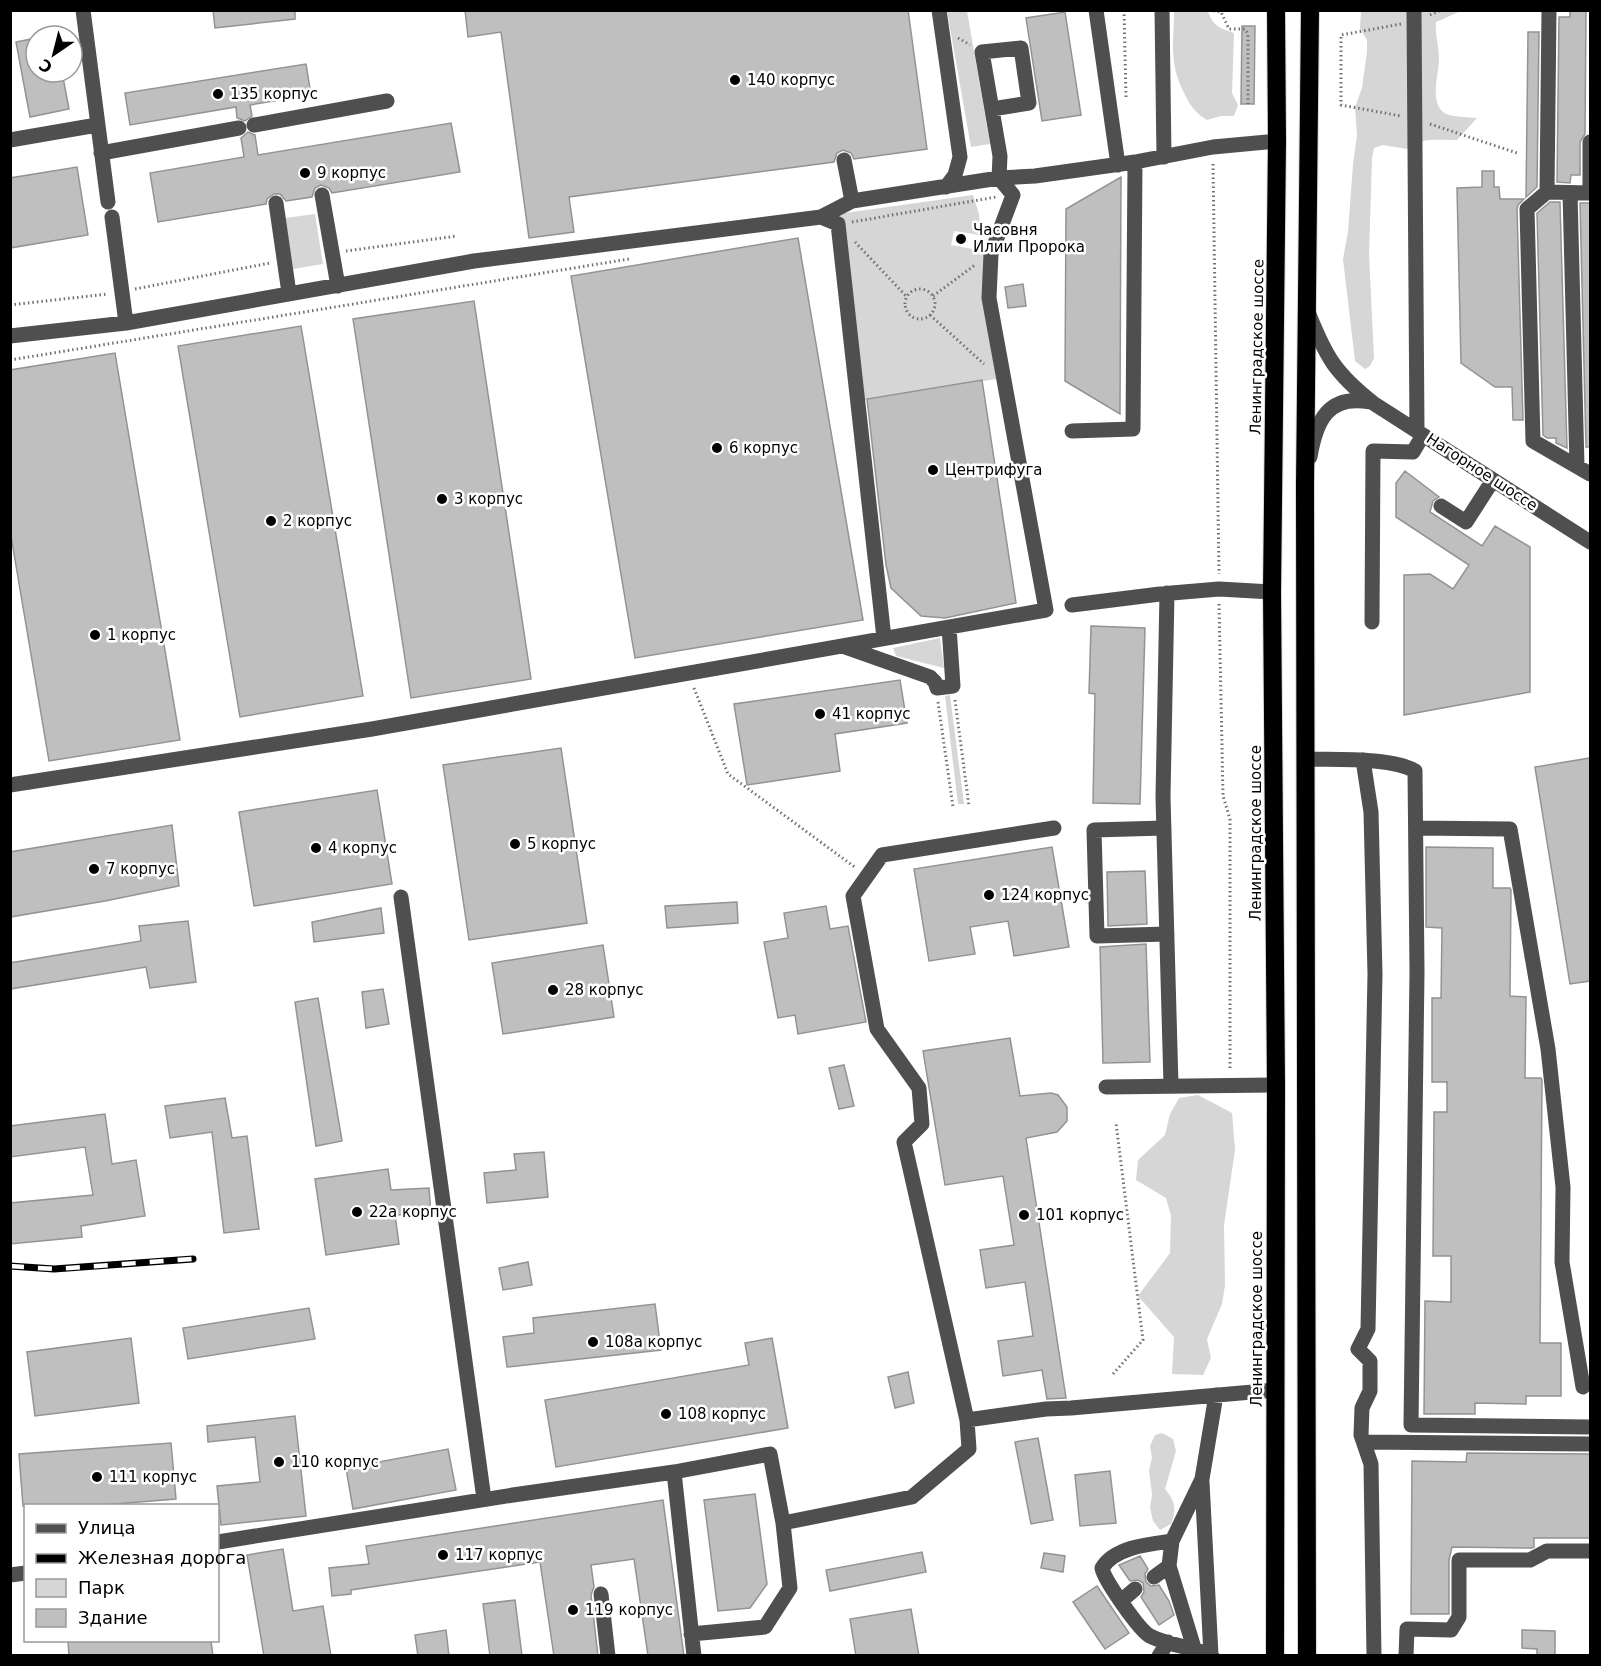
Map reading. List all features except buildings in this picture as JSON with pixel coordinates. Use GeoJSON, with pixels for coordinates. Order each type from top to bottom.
{"type":"FeatureCollection","features":[{"type":"Feature","properties":{"kind":"highway","name":"Ленинградское шоссе"},"geometry":{"type":"LineString","coordinates":[[1275,1656],[1276,1085],[1272,592],[1277,141],[1276,10]]}},
{"type":"Feature","properties":{"kind":"highway"},"geometry":{"type":"LineString","coordinates":[[1307,1656],[1305,485],[1310,10]]}},
{"type":"Feature","properties":{"kind":"street"},"geometry":{"type":"LineString","coordinates":[[83,10],[100,153],[126,323]]}},
{"type":"Feature","properties":{"kind":"street"},"geometry":{"type":"LineString","coordinates":[[939,10],[960,157],[955,175],[946,187]]}},
{"type":"Feature","properties":{"kind":"street"},"geometry":{"type":"LineString","coordinates":[[1096,10],[1118,165]]}},
{"type":"Feature","properties":{"kind":"street"},"geometry":{"type":"LineString","coordinates":[[1162,10],[1164,156]]}},
{"type":"Feature","properties":{"kind":"street"},"geometry":{"type":"LineString","coordinates":[[1547,192],[1549,10]]}},
{"type":"Feature","properties":{"kind":"street"},"geometry":{"type":"LineString","coordinates":[[1372,622],[1373,451],[1413,452],[1420,433],[1414,16]]}},
{"type":"Feature","properties":{"kind":"street"},"geometry":{"type":"LineString","coordinates":[[10,785],[372,729],[1046,610],[989,298],[991,254],[1013,195],[999,178],[1000,156],[982,52],[1020,48],[1029,103],[992,109]]}},
{"type":"Feature","properties":{"kind":"street"},"geometry":{"type":"LineString","coordinates":[[100,153],[387,101]]}},
{"type":"Feature","properties":{"kind":"street"},"geometry":{"type":"LineString","coordinates":[[10,140],[97,125]]}},
{"type":"Feature","properties":{"kind":"street"},"geometry":{"type":"LineString","coordinates":[[10,336],[126,323],[474,261],[821,217],[852,201],[999,178],[1035,176],[1118,165],[1213,147],[1277,141]]}},
{"type":"Feature","properties":{"kind":"street"},"geometry":{"type":"LineString","coordinates":[[1584,470],[1533,441],[1527,209],[1547,192],[1590,193],[1590,142]]}},
{"type":"Feature","properties":{"kind":"street"},"geometry":{"type":"LineString","coordinates":[[844,160],[852,201]]}},
{"type":"Feature","properties":{"kind":"street"},"geometry":{"type":"LineString","coordinates":[[1072,431],[1133,429],[1135,162]]}},
{"type":"Feature","properties":{"kind":"street"},"geometry":{"type":"LineString","coordinates":[[1570,193],[1584,470]]}},
{"type":"Feature","properties":{"kind":"street"},"geometry":{"type":"LineString","coordinates":[[322,195],[338,285]]}},
{"type":"Feature","properties":{"kind":"street"},"geometry":{"type":"LineString","coordinates":[[276,203],[290,293]]}},
{"type":"Feature","properties":{"kind":"street"},"geometry":{"type":"LineString","coordinates":[[821,217],[838,224],[885,638]]}},
{"type":"Feature","properties":{"kind":"street","name":"Нагорное шоссе"},"geometry":{"type":"LineString","coordinates":[[1308,312],[1322,347],[1335,368],[1351,386],[1373,403],[1590,542]]}},
{"type":"Feature","properties":{"kind":"street"},"geometry":{"type":"LineString","coordinates":[[1305,485],[1312,445],[1321,420],[1342,401],[1354,399],[1373,403]]}},
{"type":"Feature","properties":{"kind":"street"},"geometry":{"type":"LineString","coordinates":[[1441,506],[1466,522],[1493,480]]}},
{"type":"Feature","properties":{"kind":"street"},"geometry":{"type":"LineString","coordinates":[[1072,605],[1219,589],[1272,592]]}},
{"type":"Feature","properties":{"kind":"street"},"geometry":{"type":"LineString","coordinates":[[1167,593],[1164,828],[1171,1085]]}},
{"type":"Feature","properties":{"kind":"street"},"geometry":{"type":"LineString","coordinates":[[843,646],[930,677],[935,682],[936,688],[953,686],[949,627]]}},
{"type":"Feature","properties":{"kind":"street"},"geometry":{"type":"LineString","coordinates":[[1306,759],[1363,760],[1407,766],[1415,771],[1417,972],[1411,1425],[1590,1426]]}},
{"type":"Feature","properties":{"kind":"street"},"geometry":{"type":"LineString","coordinates":[[1363,760],[1371,812],[1375,974],[1368,1329],[1359,1349],[1370,1361],[1370,1391],[1362,1408],[1361,1435],[1371,1464],[1374,1656]]}},
{"type":"Feature","properties":{"kind":"street"},"geometry":{"type":"LineString","coordinates":[[783,1522],[912,1497],[969,1449],[967,1420],[904,1142],[922,1124],[919,1088],[877,1029],[853,896],[882,855],[1054,828]]}},
{"type":"Feature","properties":{"kind":"street"},"geometry":{"type":"LineString","coordinates":[[1164,828],[1094,830],[1095,877],[1097,936],[1167,934]]}},
{"type":"Feature","properties":{"kind":"street"},"geometry":{"type":"LineString","coordinates":[[1416,828],[1509,829],[1548,1048],[1563,1187],[1563,1262],[1583,1387]]}},
{"type":"Feature","properties":{"kind":"street"},"geometry":{"type":"LineString","coordinates":[[401,897],[484,1499]]}},
{"type":"Feature","properties":{"kind":"street"},"geometry":{"type":"LineString","coordinates":[[1106,1087],[1276,1085]]}},
{"type":"Feature","properties":{"kind":"street"},"geometry":{"type":"LineString","coordinates":[[967,1420],[1046,1409],[1274,1390]]}},
{"type":"Feature","properties":{"kind":"street"},"geometry":{"type":"LineString","coordinates":[[1172,1541],[1135,1546],[1105,1563],[1102,1568],[1103,1574],[1148,1635],[1212,1655],[1202,1479],[1216,1395]]}},
{"type":"Feature","properties":{"kind":"street"},"geometry":{"type":"LineString","coordinates":[[1364,1442],[1590,1444]]}},
{"type":"Feature","properties":{"kind":"street"},"geometry":{"type":"LineString","coordinates":[[219,1542],[484,1499],[674,1472],[770,1454],[783,1522],[790,1588],[765,1627],[691,1634]]}},
{"type":"Feature","properties":{"kind":"street"},"geometry":{"type":"LineString","coordinates":[[674,1472],[694,1656]]}},
{"type":"Feature","properties":{"kind":"street"},"geometry":{"type":"LineString","coordinates":[[1194,1648],[1169,1566],[1172,1541],[1202,1479]]}},
{"type":"Feature","properties":{"kind":"street"},"geometry":{"type":"LineString","coordinates":[[1406,1656],[1407,1629],[1451,1630],[1459,1617],[1459,1560],[1530,1560],[1547,1551],[1590,1551]]}},
{"type":"Feature","properties":{"kind":"street"},"geometry":{"type":"LineString","coordinates":[[1154,1577],[1169,1566]]}},
{"type":"Feature","properties":{"kind":"street"},"geometry":{"type":"LineString","coordinates":[[1121,1601],[1135,1589]]}},
{"type":"Feature","properties":{"kind":"street"},"geometry":{"type":"LineString","coordinates":[[601,1594],[608,1656]]}},
{"type":"Feature","properties":{"kind":"street"},"geometry":{"type":"LineString","coordinates":[[1159,1656],[1168,1642]]}},
{"type":"Feature","properties":{"kind":"path"},"geometry":{"type":"LineString","coordinates":[[1124,10],[1126,105]]}},
{"type":"Feature","properties":{"kind":"path"},"geometry":{"type":"LineString","coordinates":[[1209,10],[1221,12],[1229,29],[1245,29],[1248,34],[1248,104]]}},
{"type":"Feature","properties":{"kind":"path"},"geometry":{"type":"LineString","coordinates":[[1341,105],[1341,35],[1441,10]]}},
{"type":"Feature","properties":{"kind":"path"},"geometry":{"type":"LineString","coordinates":[[942,30],[982,52]]}},
{"type":"Feature","properties":{"kind":"path"},"geometry":{"type":"LineString","coordinates":[[1213,147],[1223,796],[1230,819],[1230,1085]]}},
{"type":"Feature","properties":{"kind":"path"},"geometry":{"type":"LineString","coordinates":[[838,224],[1013,195]]}},
{"type":"Feature","properties":{"kind":"path"},"geometry":{"type":"LineString","coordinates":[[838,224],[907,297]]}},
{"type":"Feature","properties":{"kind":"path"},"geometry":{"type":"LineString","coordinates":[[331,253],[457,236]]}},
{"type":"Feature","properties":{"kind":"path"},"geometry":{"type":"LineString","coordinates":[[933,296],[991,254]]}},
{"type":"Feature","properties":{"kind":"path"},"geometry":{"type":"LineString","coordinates":[[10,360],[638,257]]}},
{"type":"Feature","properties":{"kind":"path"},"geometry":{"type":"LineString","coordinates":[[10,305],[122,292],[284,260]]}},
{"type":"Feature","properties":{"kind":"path"},"geometry":{"type":"LineString","coordinates":[[922,290],[933,296],[935,308],[930,315],[922,319],[912,316],[906,308],[907,297],[915,291],[922,290]]}},
{"type":"Feature","properties":{"kind":"path"},"geometry":{"type":"LineString","coordinates":[[930,315],[1005,383]]}},
{"type":"Feature","properties":{"kind":"path"},"geometry":{"type":"LineString","coordinates":[[688,673],[728,774],[868,876]]}},
{"type":"Feature","properties":{"kind":"path"},"geometry":{"type":"LineString","coordinates":[[953,686],[969,806]]}},
{"type":"Feature","properties":{"kind":"path"},"geometry":{"type":"LineString","coordinates":[[936,688],[953,807]]}},
{"type":"Feature","properties":{"kind":"path"},"geometry":{"type":"LineString","coordinates":[[1113,1374],[1143,1340],[1116,1123]]}},
{"type":"Feature","properties":{"kind":"green space"},"geometry":{"type":"Polygon","coordinates":[[[947,11],[967,11],[990,144],[971,147],[947,11]]]}},
{"type":"Feature","properties":{"kind":"green space"},"geometry":{"type":"Polygon","coordinates":[[[1174,11],[1208,11],[1217,26],[1234,33],[1232,93],[1238,105],[1234,116],[1221,116],[1207,120],[1188,101],[1180,85],[1174,64],[1174,11]]]}},
{"type":"Feature","properties":{"kind":"green space"},"geometry":{"type":"Polygon","coordinates":[[[1361,11],[1461,11],[1436,22],[1439,59],[1436,98],[1438,106],[1449,115],[1477,118],[1457,140],[1424,141],[1411,145],[1407,149],[1383,145],[1374,148],[1369,254],[1374,358],[1370,366],[1365,369],[1355,361],[1343,259],[1348,232],[1357,135],[1355,107],[1362,88],[1367,51],[1367,40],[1360,28],[1361,11]]]}},
{"type":"Feature","properties":{"kind":"green space"},"geometry":{"type":"Polygon","coordinates":[[[973,195],[979,214],[980,235],[954,231],[951,245],[984,251],[985,302],[996,379],[862,401],[831,215],[973,195]]]}},
{"type":"Feature","properties":{"kind":"green space"},"geometry":{"type":"Polygon","coordinates":[[[315,214],[323,264],[293,269],[285,218],[315,214]]]}},
{"type":"Feature","properties":{"kind":"green space"},"geometry":{"type":"Polygon","coordinates":[[[940,638],[944,668],[896,656],[893,648],[940,638]]]}},
{"type":"Feature","properties":{"kind":"green space"},"geometry":{"type":"Polygon","coordinates":[[[950,695],[964,804],[958,804],[945,696],[950,695]]]}},
{"type":"Feature","properties":{"kind":"green space"},"geometry":{"type":"Polygon","coordinates":[[[1198,1095],[1232,1113],[1235,1150],[1224,1225],[1225,1285],[1222,1304],[1207,1339],[1211,1358],[1203,1375],[1172,1374],[1174,1337],[1138,1296],[1170,1253],[1171,1216],[1166,1198],[1136,1180],[1138,1160],[1165,1135],[1170,1114],[1179,1098],[1198,1095]]]}},
{"type":"Feature","properties":{"kind":"green space"},"geometry":{"type":"Polygon","coordinates":[[[1162,1433],[1173,1439],[1176,1451],[1165,1489],[1173,1501],[1174,1514],[1171,1524],[1160,1530],[1153,1521],[1150,1507],[1152,1495],[1149,1470],[1152,1458],[1150,1446],[1155,1435],[1162,1433]]]}},
{"type":"Feature","properties":{"kind":"railway"},"geometry":{"type":"LineString","coordinates":[[10,1266],[54,1269],[193,1259]]}},
{"type":"Feature","properties":{"kind":"place","name":"140 корпус"},"geometry":{"type":"Point","coordinates":[735,80]}},
{"type":"Feature","properties":{"kind":"place","name":"135 корпус"},"geometry":{"type":"Point","coordinates":[218,94]}},
{"type":"Feature","properties":{"kind":"place","name":"9 корпус"},"geometry":{"type":"Point","coordinates":[305,173]}},
{"type":"Feature","properties":{"kind":"place","name":"Часовня Илии Пророка"},"geometry":{"type":"Point","coordinates":[961,239]}},
{"type":"Feature","properties":{"kind":"place","name":"6 корпус"},"geometry":{"type":"Point","coordinates":[717,448]}},
{"type":"Feature","properties":{"kind":"place","name":"Центрифуга"},"geometry":{"type":"Point","coordinates":[933,470]}},
{"type":"Feature","properties":{"kind":"place","name":"3 корпус"},"geometry":{"type":"Point","coordinates":[442,499]}},
{"type":"Feature","properties":{"kind":"place","name":"2 корпус"},"geometry":{"type":"Point","coordinates":[271,521]}},
{"type":"Feature","properties":{"kind":"place","name":"1 корпус"},"geometry":{"type":"Point","coordinates":[95,635]}},
{"type":"Feature","properties":{"kind":"place","name":"41 корпус"},"geometry":{"type":"Point","coordinates":[820,714]}},
{"type":"Feature","properties":{"kind":"place","name":"5 корпус"},"geometry":{"type":"Point","coordinates":[515,844]}},
{"type":"Feature","properties":{"kind":"place","name":"4 корпус"},"geometry":{"type":"Point","coordinates":[316,848]}},
{"type":"Feature","properties":{"kind":"place","name":"7 корпус"},"geometry":{"type":"Point","coordinates":[94,869]}},
{"type":"Feature","properties":{"kind":"place","name":"124 корпус"},"geometry":{"type":"Point","coordinates":[989,895]}},
{"type":"Feature","properties":{"kind":"place","name":"28 корпус"},"geometry":{"type":"Point","coordinates":[553,990]}},
{"type":"Feature","properties":{"kind":"place","name":"22а корпус"},"geometry":{"type":"Point","coordinates":[357,1212]}},
{"type":"Feature","properties":{"kind":"place","name":"101 корпус"},"geometry":{"type":"Point","coordinates":[1024,1215]}},
{"type":"Feature","properties":{"kind":"place","name":"108а корпус"},"geometry":{"type":"Point","coordinates":[593,1342]}},
{"type":"Feature","properties":{"kind":"place","name":"108 корпус"},"geometry":{"type":"Point","coordinates":[666,1414]}},
{"type":"Feature","properties":{"kind":"place","name":"110 корпус"},"geometry":{"type":"Point","coordinates":[279,1462]}},
{"type":"Feature","properties":{"kind":"place","name":"111 корпус"},"geometry":{"type":"Point","coordinates":[97,1477]}},
{"type":"Feature","properties":{"kind":"place","name":"117 корпус"},"geometry":{"type":"Point","coordinates":[443,1555]}},
{"type":"Feature","properties":{"kind":"place","name":"119 корпус"},"geometry":{"type":"Point","coordinates":[573,1610]}}]}
